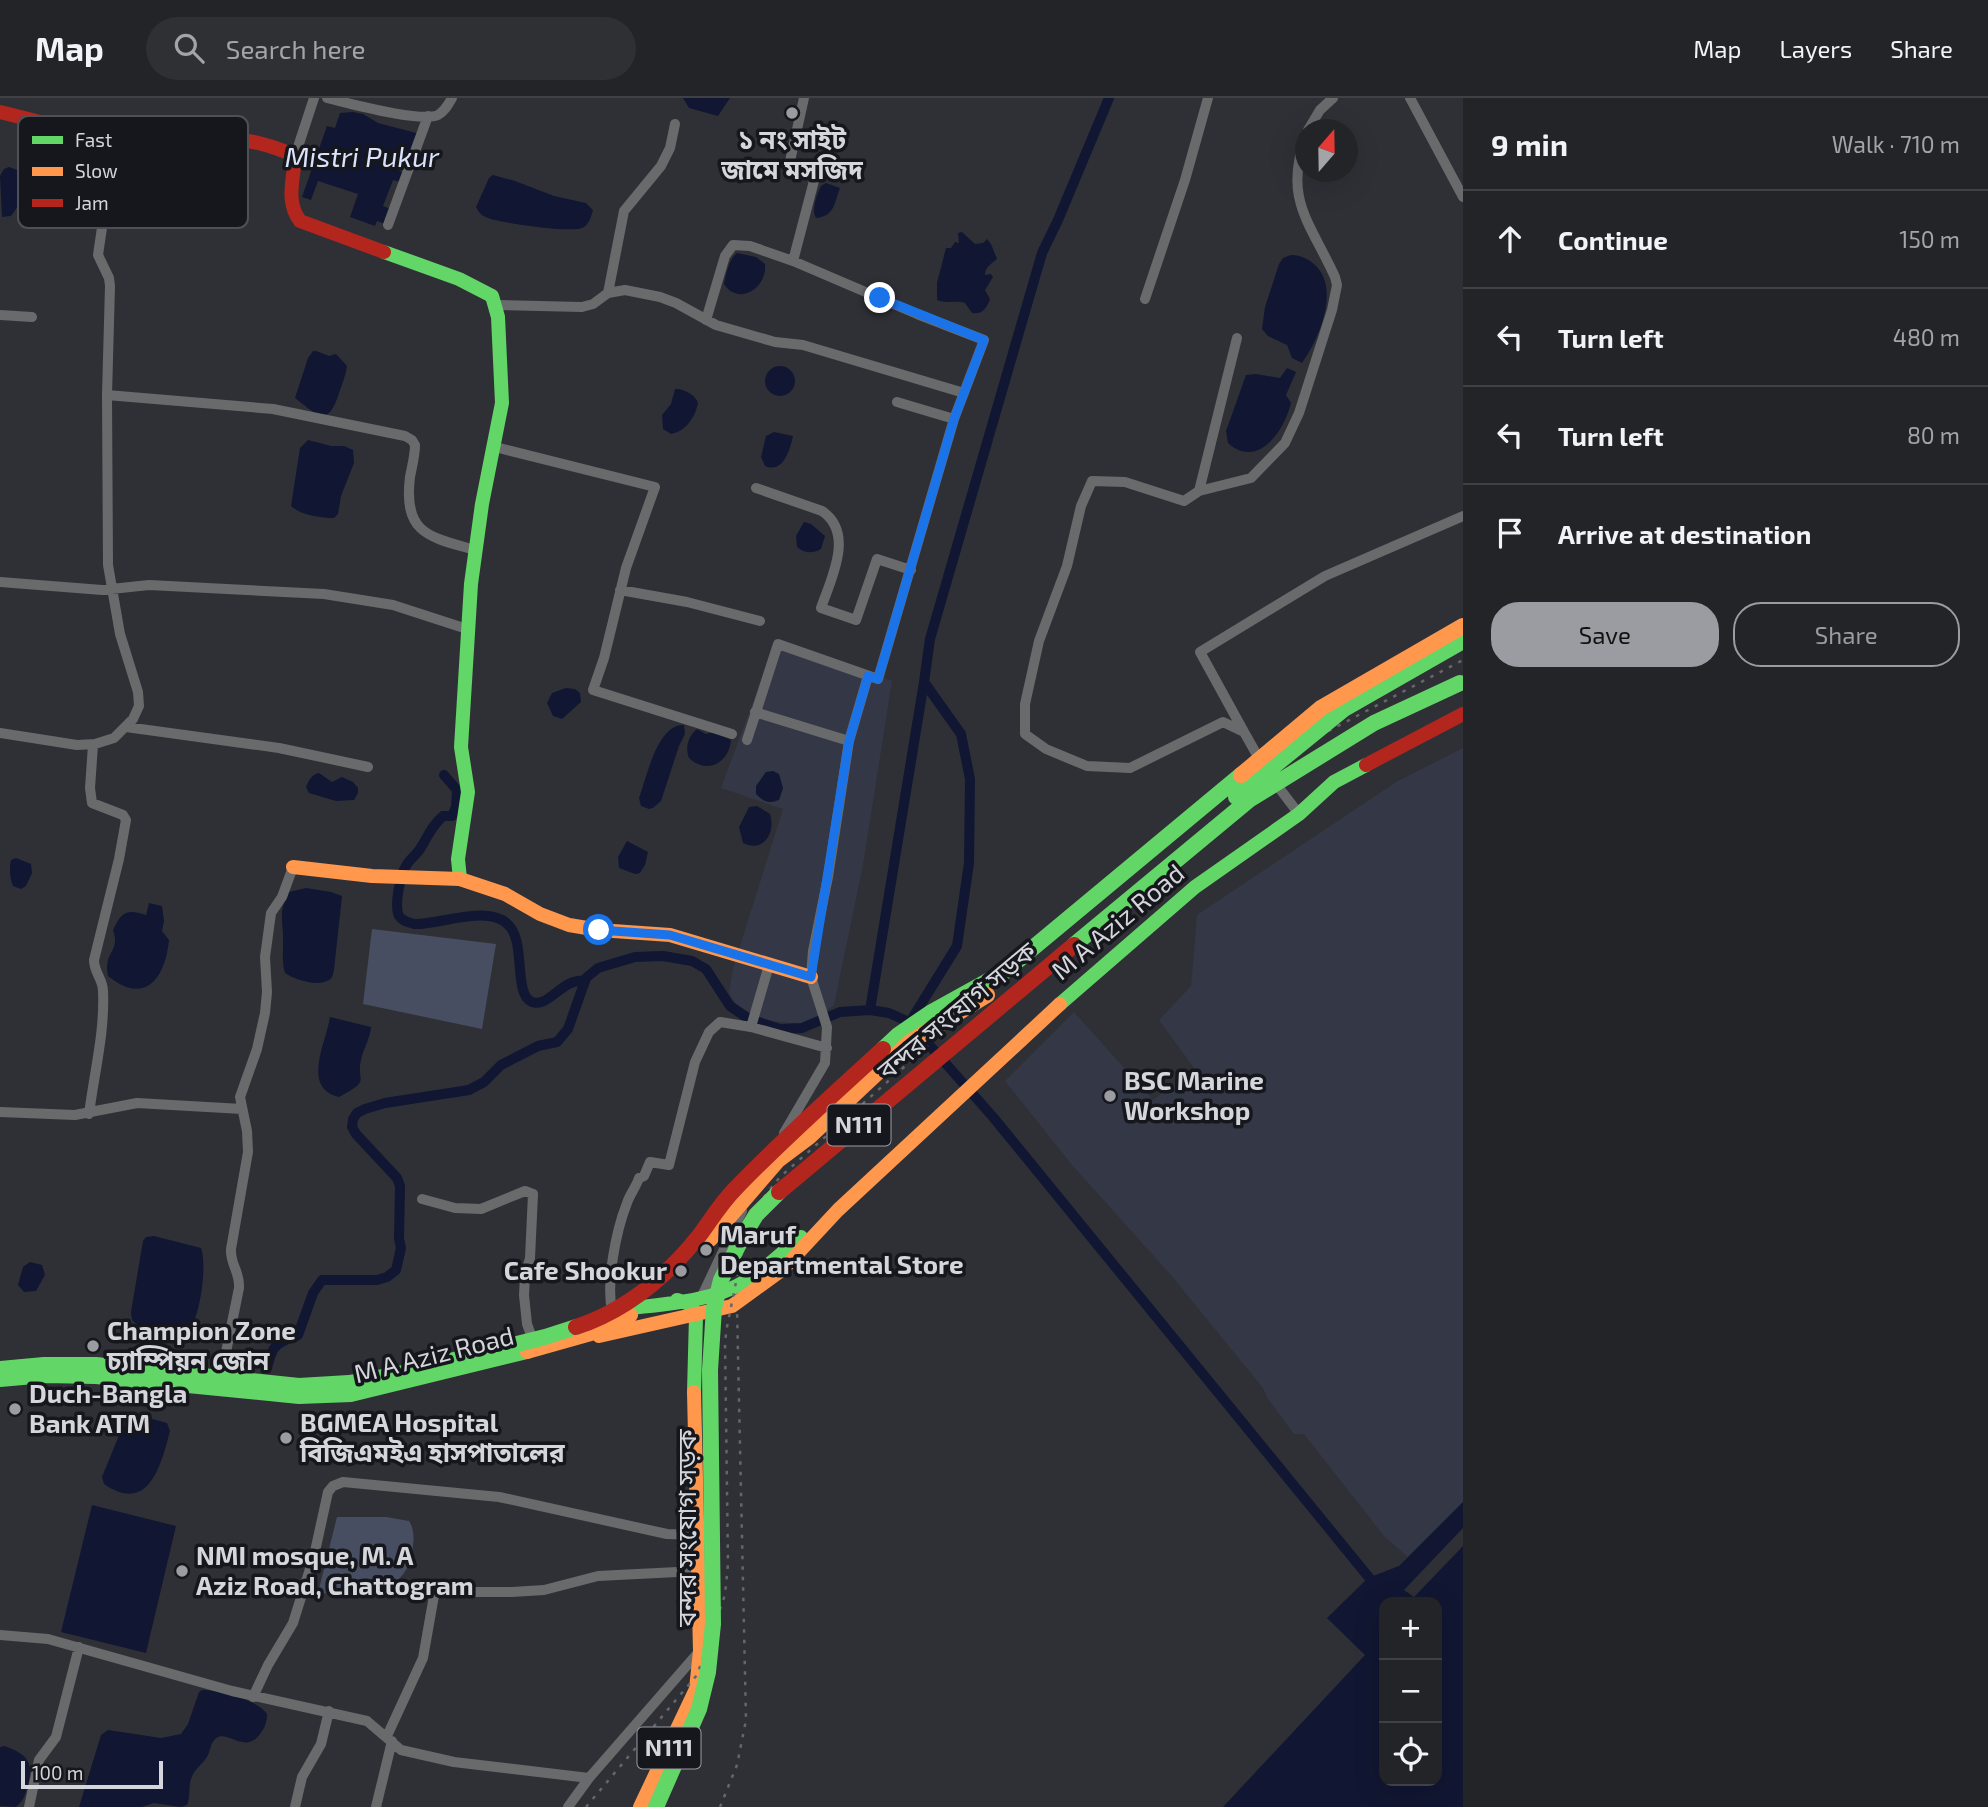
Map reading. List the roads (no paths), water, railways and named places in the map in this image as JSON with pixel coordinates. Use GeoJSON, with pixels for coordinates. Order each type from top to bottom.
{"type":"FeatureCollection","features":[{"type":"Feature","properties":{"kind":"main road"},"geometry":{"type":"LineString","coordinates":[[0,112],[19,116]]}},
{"type":"Feature","properties":{"kind":"main road"},"geometry":{"type":"LineString","coordinates":[[248,141],[295,156],[290,200],[300,221],[459,279],[492,296],[496,305],[502,403],[482,504],[467,629],[461,747],[468,792],[458,859],[460,880]]}},
{"type":"Feature","properties":{"kind":"main road"},"geometry":{"type":"LineString","coordinates":[[0,1369],[44,1365],[96,1365],[299,1386],[349,1383],[424,1368],[545,1337],[594,1321],[622,1306],[667,1273],[692,1246],[726,1198],[766,1157],[898,1035],[930,1013],[1004,972],[1321,708],[1463,626]]}},
{"type":"Feature","properties":{"kind":"main road"},"geometry":{"type":"LineString","coordinates":[[0,1380],[45,1376],[96,1377],[299,1397],[351,1395],[548,1347],[598,1332],[631,1315],[669,1287],[778,1160],[810,1136],[910,1042],[1006,983],[1048,953],[1344,709],[1463,641]]}},
{"type":"Feature","properties":{"kind":"main road","name":"বন্দর সংযোগ সড়ক"},"geometry":{"type":"LineString","coordinates":[[656,1807],[699,1709],[708,1672],[713,1623],[711,1329],[722,1280],[756,1215],[791,1180],[1249,800],[1374,723],[1462,682]]}},
{"type":"Feature","properties":{"kind":"main road","name":"M A Aziz Road"},"geometry":{"type":"LineString","coordinates":[[0,1385],[95,1382],[298,1403],[352,1402],[550,1352],[602,1335],[732,1306],[783,1269],[838,1210],[1090,976],[1195,887],[1298,814],[1334,782],[1463,714]]}},
{"type":"Feature","properties":{"kind":"main road"},"geometry":{"type":"LineString","coordinates":[[293,867],[372,876],[460,880],[505,894],[540,914],[569,925],[670,935],[811,977]]}},
{"type":"Feature","properties":{"kind":"main road","name":"M A Aziz Road"},"geometry":{"type":"LineString","coordinates":[[0,1363],[96,1359],[299,1381],[408,1366],[612,1311],[702,1296],[739,1285],[838,1210]]}},
{"type":"Feature","properties":{"kind":"main road"},"geometry":{"type":"LineString","coordinates":[[677,1300],[689,1303],[695,1308],[696,1316]]}},
{"type":"Feature","properties":{"kind":"main road","name":"N111"},"geometry":{"type":"LineString","coordinates":[[640,1807],[696,1689],[700,1651],[693,1414],[696,1316]]}},
{"type":"Feature","properties":{"kind":"street"},"geometry":{"type":"LineString","coordinates":[[295,156],[314,98]]}},
{"type":"Feature","properties":{"kind":"street"},"geometry":{"type":"LineString","coordinates":[[327,98],[405,115],[428,117],[438,115],[447,108],[452,98]]}},
{"type":"Feature","properties":{"kind":"street"},"geometry":{"type":"LineString","coordinates":[[793,261],[815,177],[792,164],[790,160],[804,98]]}},
{"type":"Feature","properties":{"kind":"street"},"geometry":{"type":"LineString","coordinates":[[1145,299],[1181,192],[1208,98]]}},
{"type":"Feature","properties":{"kind":"street"},"geometry":{"type":"LineString","coordinates":[[1315,119],[1333,98]]}},
{"type":"Feature","properties":{"kind":"street"},"geometry":{"type":"LineString","coordinates":[[1410,98],[1463,197]]}},
{"type":"Feature","properties":{"kind":"street"},"geometry":{"type":"LineString","coordinates":[[388,225],[428,117]]}},
{"type":"Feature","properties":{"kind":"street"},"geometry":{"type":"LineString","coordinates":[[608,293],[624,211],[661,166],[670,148],[675,124]]}},
{"type":"Feature","properties":{"kind":"street"},"geometry":{"type":"LineString","coordinates":[[1244,732],[1223,722],[1130,768],[1087,766],[1046,749],[1026,734],[1025,704],[1039,641],[1067,566],[1082,506],[1092,481],[1125,482],[1184,500],[1199,491],[1251,478],[1285,443],[1299,413],[1336,296],[1335,277],[1304,218],[1297,182]]}},
{"type":"Feature","properties":{"kind":"street"},"geometry":{"type":"LineString","coordinates":[[0,733],[77,746],[93,745],[114,738],[134,719],[139,706],[138,692],[125,656],[111,588],[107,526],[110,286],[98,255],[101,228]]}},
{"type":"Feature","properties":{"kind":"street"},"geometry":{"type":"LineString","coordinates":[[706,320],[725,256],[733,245],[750,246],[793,261],[984,340],[954,419],[878,679],[778,644],[747,740]]}},
{"type":"Feature","properties":{"kind":"street"},"geometry":{"type":"LineString","coordinates":[[496,305],[582,307],[593,304],[608,293],[625,290],[676,303],[716,325],[760,338],[803,345],[964,393]]}},
{"type":"Feature","properties":{"kind":"street"},"geometry":{"type":"LineString","coordinates":[[0,314],[32,317]]}},
{"type":"Feature","properties":{"kind":"street"},"geometry":{"type":"LineString","coordinates":[[1199,491],[1237,338]]}},
{"type":"Feature","properties":{"kind":"street"},"geometry":{"type":"LineString","coordinates":[[107,395],[273,409],[405,436],[412,439],[415,445],[409,496],[410,507],[418,527],[422,532],[475,551]]}},
{"type":"Feature","properties":{"kind":"street"},"geometry":{"type":"LineString","coordinates":[[897,402],[954,419]]}},
{"type":"Feature","properties":{"kind":"street"},"geometry":{"type":"LineString","coordinates":[[495,447],[655,487],[620,590],[604,658],[593,690],[732,734]]}},
{"type":"Feature","properties":{"kind":"street"},"geometry":{"type":"LineString","coordinates":[[756,488],[822,511],[834,523],[839,548],[821,608],[856,620],[877,559],[911,570]]}},
{"type":"Feature","properties":{"kind":"street"},"geometry":{"type":"LineString","coordinates":[[1298,814],[1264,768],[1200,652],[1325,576],[1463,516]]}},
{"type":"Feature","properties":{"kind":"street"},"geometry":{"type":"LineString","coordinates":[[0,582],[102,590],[149,585],[324,594],[393,605],[467,629]]}},
{"type":"Feature","properties":{"kind":"street"},"geometry":{"type":"LineString","coordinates":[[620,590],[687,602],[760,621]]}},
{"type":"Feature","properties":{"kind":"street"},"geometry":{"type":"LineString","coordinates":[[702,1296],[766,1164],[825,1063],[827,1027],[811,977],[849,741],[868,676]]}},
{"type":"Feature","properties":{"kind":"street"},"geometry":{"type":"LineString","coordinates":[[755,712],[849,741]]}},
{"type":"Feature","properties":{"kind":"street"},"geometry":{"type":"LineString","coordinates":[[126,727],[279,748],[368,767]]}},
{"type":"Feature","properties":{"kind":"street"},"geometry":{"type":"LineString","coordinates":[[89,1114],[103,1016],[103,985],[94,970],[94,960],[126,820],[123,815],[92,803],[90,788],[93,745]]}},
{"type":"Feature","properties":{"kind":"street"},"geometry":{"type":"LineString","coordinates":[[222,1372],[240,1278],[230,1256],[248,1152],[242,1087],[257,1049],[265,1013],[265,957],[271,913],[282,897],[293,867]]}},
{"type":"Feature","properties":{"kind":"street"},"geometry":{"type":"LineString","coordinates":[[751,1027],[769,965]]}},
{"type":"Feature","properties":{"kind":"street"},"geometry":{"type":"LineString","coordinates":[[612,1311],[609,1297],[611,1276],[628,1200],[650,1162],[669,1165],[695,1062],[709,1032],[720,1022],[751,1027],[827,1048]]}},
{"type":"Feature","properties":{"kind":"street"},"geometry":{"type":"LineString","coordinates":[[0,1112],[89,1114],[137,1103],[242,1109]]}},
{"type":"Feature","properties":{"kind":"street"},"geometry":{"type":"LineString","coordinates":[[422,1199],[454,1208],[481,1209],[525,1191],[533,1194],[530,1258],[524,1295],[531,1335]]}},
{"type":"Feature","properties":{"kind":"street"},"geometry":{"type":"LineString","coordinates":[[253,1697],[293,1623],[313,1563],[328,1492],[333,1486],[343,1482],[499,1497],[667,1534],[696,1535]]}},
{"type":"Feature","properties":{"kind":"street"},"geometry":{"type":"LineString","coordinates":[[376,1807],[389,1739],[423,1658],[435,1590],[544,1590],[598,1576],[697,1571]]}},
{"type":"Feature","properties":{"kind":"street"},"geometry":{"type":"LineString","coordinates":[[0,1635],[48,1639],[253,1697],[367,1721],[401,1750],[454,1762],[589,1778]]}},
{"type":"Feature","properties":{"kind":"street"},"geometry":{"type":"LineString","coordinates":[[29,1807],[39,1760],[56,1737],[79,1647]]}},
{"type":"Feature","properties":{"kind":"street"},"geometry":{"type":"LineString","coordinates":[[568,1807],[589,1778],[700,1651]]}},
{"type":"Feature","properties":{"kind":"street"},"geometry":{"type":"LineString","coordinates":[[295,1807],[302,1777],[321,1744],[329,1711]]}},
{"type":"Feature","properties":{"kind":"water"},"geometry":{"type":"Polygon","coordinates":[[[683,98],[730,98],[718,116],[689,108],[683,98]]]}},
{"type":"Feature","properties":{"kind":"water","name":"Mistri Pukur"},"geometry":{"type":"Polygon","coordinates":[[[340,113],[363,114],[378,123],[420,134],[414,152],[404,149],[396,169],[405,174],[401,182],[393,180],[383,206],[391,209],[385,224],[377,221],[375,226],[350,217],[358,194],[318,181],[311,200],[302,197],[327,126],[335,128],[340,113]]]}},
{"type":"Feature","properties":{"kind":"water"},"geometry":{"type":"Polygon","coordinates":[[[9,167],[18,170],[18,205],[11,216],[2,217],[0,176],[4,169],[9,167]]]}},
{"type":"Feature","properties":{"kind":"water"},"geometry":{"type":"Polygon","coordinates":[[[493,175],[554,196],[586,203],[593,210],[589,220],[582,228],[565,229],[521,225],[486,217],[476,207],[489,178],[493,175]]]}},
{"type":"Feature","properties":{"kind":"water"},"geometry":{"type":"Polygon","coordinates":[[[826,183],[840,188],[830,212],[816,218],[816,198],[821,186],[826,183]]]}},
{"type":"Feature","properties":{"kind":"water"},"geometry":{"type":"Polygon","coordinates":[[[962,232],[975,244],[983,243],[987,239],[997,259],[986,270],[985,275],[991,274],[993,277],[985,290],[990,299],[986,308],[979,313],[972,313],[965,303],[937,300],[937,283],[946,248],[951,248],[955,242],[959,243],[958,233],[962,232]]]}},
{"type":"Feature","properties":{"kind":"water"},"geometry":{"type":"Polygon","coordinates":[[[737,253],[756,257],[765,264],[762,280],[744,294],[730,291],[724,284],[730,263],[737,253]]]}},
{"type":"Feature","properties":{"kind":"water"},"geometry":{"type":"Polygon","coordinates":[[[1291,255],[1311,261],[1323,276],[1326,288],[1327,301],[1320,328],[1302,363],[1292,358],[1287,345],[1268,336],[1262,329],[1265,307],[1279,264],[1283,258],[1291,255]]]}},
{"type":"Feature","properties":{"kind":"water"},"geometry":{"type":"Polygon","coordinates":[[[313,351],[329,356],[336,354],[347,366],[335,404],[326,415],[316,414],[295,398],[308,358],[313,351]]]}},
{"type":"Feature","properties":{"kind":"water"},"geometry":{"type":"Polygon","coordinates":[[[780,366],[791,370],[795,381],[791,392],[780,396],[769,392],[765,381],[769,370],[780,366]]]}},
{"type":"Feature","properties":{"kind":"water"},"geometry":{"type":"Polygon","coordinates":[[[1287,368],[1296,372],[1286,395],[1291,403],[1276,435],[1259,450],[1250,452],[1239,450],[1228,443],[1226,431],[1246,375],[1280,378],[1287,368]]]}},
{"type":"Feature","properties":{"kind":"water"},"geometry":{"type":"Polygon","coordinates":[[[675,389],[689,393],[698,403],[689,423],[671,434],[663,429],[662,415],[671,404],[675,389]]]}},
{"type":"Feature","properties":{"kind":"water"},"geometry":{"type":"Polygon","coordinates":[[[774,432],[793,436],[785,459],[777,467],[771,468],[765,466],[761,457],[766,436],[774,432]]]}},
{"type":"Feature","properties":{"kind":"water"},"geometry":{"type":"Polygon","coordinates":[[[308,440],[353,450],[354,463],[341,496],[338,514],[334,518],[305,514],[291,506],[300,448],[308,440]]]}},
{"type":"Feature","properties":{"kind":"water"},"geometry":{"type":"Polygon","coordinates":[[[804,522],[811,524],[825,536],[821,549],[808,552],[797,547],[796,536],[804,522]]]}},
{"type":"Feature","properties":{"kind":"water"},"geometry":{"type":"Polygon","coordinates":[[[566,688],[580,693],[581,702],[562,719],[553,716],[547,703],[552,693],[566,688]]]}},
{"type":"Feature","properties":{"kind":"water"},"geometry":{"type":"Polygon","coordinates":[[[684,725],[685,734],[661,801],[649,809],[641,806],[639,798],[654,753],[667,733],[684,725]]]}},
{"type":"Feature","properties":{"kind":"water"},"geometry":{"type":"Polygon","coordinates":[[[697,729],[731,740],[726,755],[716,764],[703,766],[689,758],[688,742],[697,729]]]}},
{"type":"Feature","properties":{"kind":"water"},"geometry":{"type":"Polygon","coordinates":[[[766,772],[779,774],[783,788],[779,800],[769,802],[756,794],[756,786],[766,772]]]}},
{"type":"Feature","properties":{"kind":"water"},"geometry":{"type":"Polygon","coordinates":[[[319,773],[332,782],[342,777],[353,782],[358,788],[354,800],[336,801],[309,793],[306,787],[308,782],[319,773]]]}},
{"type":"Feature","properties":{"kind":"water"},"geometry":{"type":"Polygon","coordinates":[[[757,806],[770,814],[770,834],[762,843],[750,845],[743,843],[739,827],[749,807],[757,806]]]}},
{"type":"Feature","properties":{"kind":"water"},"geometry":{"type":"Polygon","coordinates":[[[627,841],[648,852],[640,873],[635,874],[619,868],[618,857],[627,841]]]}},
{"type":"Feature","properties":{"kind":"water"},"geometry":{"type":"Polygon","coordinates":[[[16,858],[31,864],[32,873],[26,886],[21,889],[13,886],[11,877],[11,860],[16,858]]]}},
{"type":"Feature","properties":{"kind":"water"},"geometry":{"type":"Polygon","coordinates":[[[306,888],[342,896],[334,970],[331,978],[324,982],[300,980],[285,973],[284,969],[283,906],[289,892],[306,888]]]}},
{"type":"Feature","properties":{"kind":"water"},"geometry":{"type":"Polygon","coordinates":[[[149,903],[162,906],[162,931],[169,940],[167,954],[158,976],[151,984],[133,989],[108,976],[108,961],[115,943],[113,930],[126,913],[146,915],[149,903]]]}},
{"type":"Feature","properties":{"kind":"water"},"geometry":{"type":"Polygon","coordinates":[[[330,1017],[371,1027],[360,1065],[360,1083],[339,1097],[328,1092],[318,1075],[330,1017]]]}},
{"type":"Feature","properties":{"kind":"water"},"geometry":{"type":"Polygon","coordinates":[[[154,1236],[201,1248],[201,1296],[194,1322],[184,1340],[156,1336],[132,1320],[143,1241],[146,1237],[154,1236]]]}},
{"type":"Feature","properties":{"kind":"water"},"geometry":{"type":"Polygon","coordinates":[[[30,1262],[42,1265],[45,1275],[36,1291],[24,1292],[18,1285],[23,1267],[30,1262]]]}},
{"type":"Feature","properties":{"kind":"water"},"geometry":{"type":"Polygon","coordinates":[[[138,1415],[167,1423],[170,1431],[157,1471],[150,1482],[142,1490],[132,1494],[119,1492],[104,1484],[102,1477],[122,1428],[138,1415]]]}},
{"type":"Feature","properties":{"kind":"water"},"geometry":{"type":"Polygon","coordinates":[[[1463,1502],[1463,1807],[1223,1807],[1365,1655],[1327,1618],[1368,1578],[1399,1566],[1463,1502]]]}},
{"type":"Feature","properties":{"kind":"water"},"geometry":{"type":"Polygon","coordinates":[[[92,1505],[176,1526],[146,1653],[61,1632],[92,1505]]]}},
{"type":"Feature","properties":{"kind":"water"},"geometry":{"type":"Polygon","coordinates":[[[202,1690],[247,1700],[267,1714],[267,1720],[254,1740],[241,1742],[223,1736],[213,1742],[207,1757],[192,1776],[187,1805],[181,1807],[154,1803],[142,1807],[79,1807],[101,1735],[108,1730],[161,1738],[181,1734],[202,1690]]]}},
{"type":"Feature","properties":{"kind":"water"},"geometry":{"type":"Polygon","coordinates":[[[0,1747],[19,1752],[30,1766],[26,1791],[16,1807],[0,1806],[0,1747]]]}},
{"type":"Feature","properties":{"kind":"waterway"},"geometry":{"type":"LineString","coordinates":[[910,1022],[957,946],[969,863],[970,779],[961,734],[924,682],[930,639],[1042,253],[1109,98]]}},
{"type":"Feature","properties":{"kind":"waterway"},"geometry":{"type":"LineString","coordinates":[[870,1010],[924,682]]}},
{"type":"Feature","properties":{"kind":"waterway"},"geometry":{"type":"LineString","coordinates":[[444,775],[457,790],[456,807],[452,816],[443,816],[435,824],[406,866],[398,891],[399,916],[414,924],[479,916],[503,920],[515,937],[523,990],[532,1002],[544,1001],[569,984],[584,981]]}},
{"type":"Feature","properties":{"kind":"waterway"},"geometry":{"type":"LineString","coordinates":[[267,1368],[276,1346],[298,1335],[313,1293],[322,1280],[377,1280],[396,1270],[401,1248],[400,1186],[397,1178],[356,1134],[352,1127],[357,1113],[385,1103],[469,1090],[484,1082],[501,1065],[538,1046],[557,1042],[568,1029],[586,978],[598,968],[635,957],[663,956],[692,961],[706,969],[730,1006],[749,1019],[780,1029],[802,1028],[840,1012],[870,1010],[889,1013],[909,1022],[993,1117],[1385,1597]]}},
{"type":"Feature","properties":{"kind":"railway"},"geometry":{"type":"LineString","coordinates":[[586,1807],[697,1675],[725,1595],[728,1564],[725,1342],[743,1247],[755,1208],[780,1177],[1185,818],[1317,737],[1463,660]]}},
{"type":"Feature","properties":{"kind":"railway"},"geometry":{"type":"LineString","coordinates":[[720,1807],[737,1765],[746,1720],[737,1309]]}},
{"type":"Feature","properties":{"kind":"place","name":"১ নং সাইট জামে মসজিদ"},"geometry":{"type":"Point","coordinates":[792,113]}},
{"type":"Feature","properties":{"kind":"place","name":"BSC Marine Workshop"},"geometry":{"type":"Point","coordinates":[1110,1096]}},
{"type":"Feature","properties":{"kind":"place","name":"Maruf Departmental Store"},"geometry":{"type":"Point","coordinates":[706,1250]}},
{"type":"Feature","properties":{"kind":"place","name":"Cafe Shookur"},"geometry":{"type":"Point","coordinates":[681,1271]}},
{"type":"Feature","properties":{"kind":"place","name":"Champion Zone চ্যাম্পিয়ন জোন"},"geometry":{"type":"Point","coordinates":[93,1346]}},
{"type":"Feature","properties":{"kind":"place","name":"Duch-Bangla Bank ATM"},"geometry":{"type":"Point","coordinates":[15,1409]}},
{"type":"Feature","properties":{"kind":"place","name":"BGMEA Hospital বিজিএমইএ হাসপাতালের"},"geometry":{"type":"Point","coordinates":[286,1438]}},
{"type":"Feature","properties":{"kind":"place","name":"NMI mosque, M. A Aziz Road, Chattogram"},"geometry":{"type":"Point","coordinates":[182,1571]}}]}
